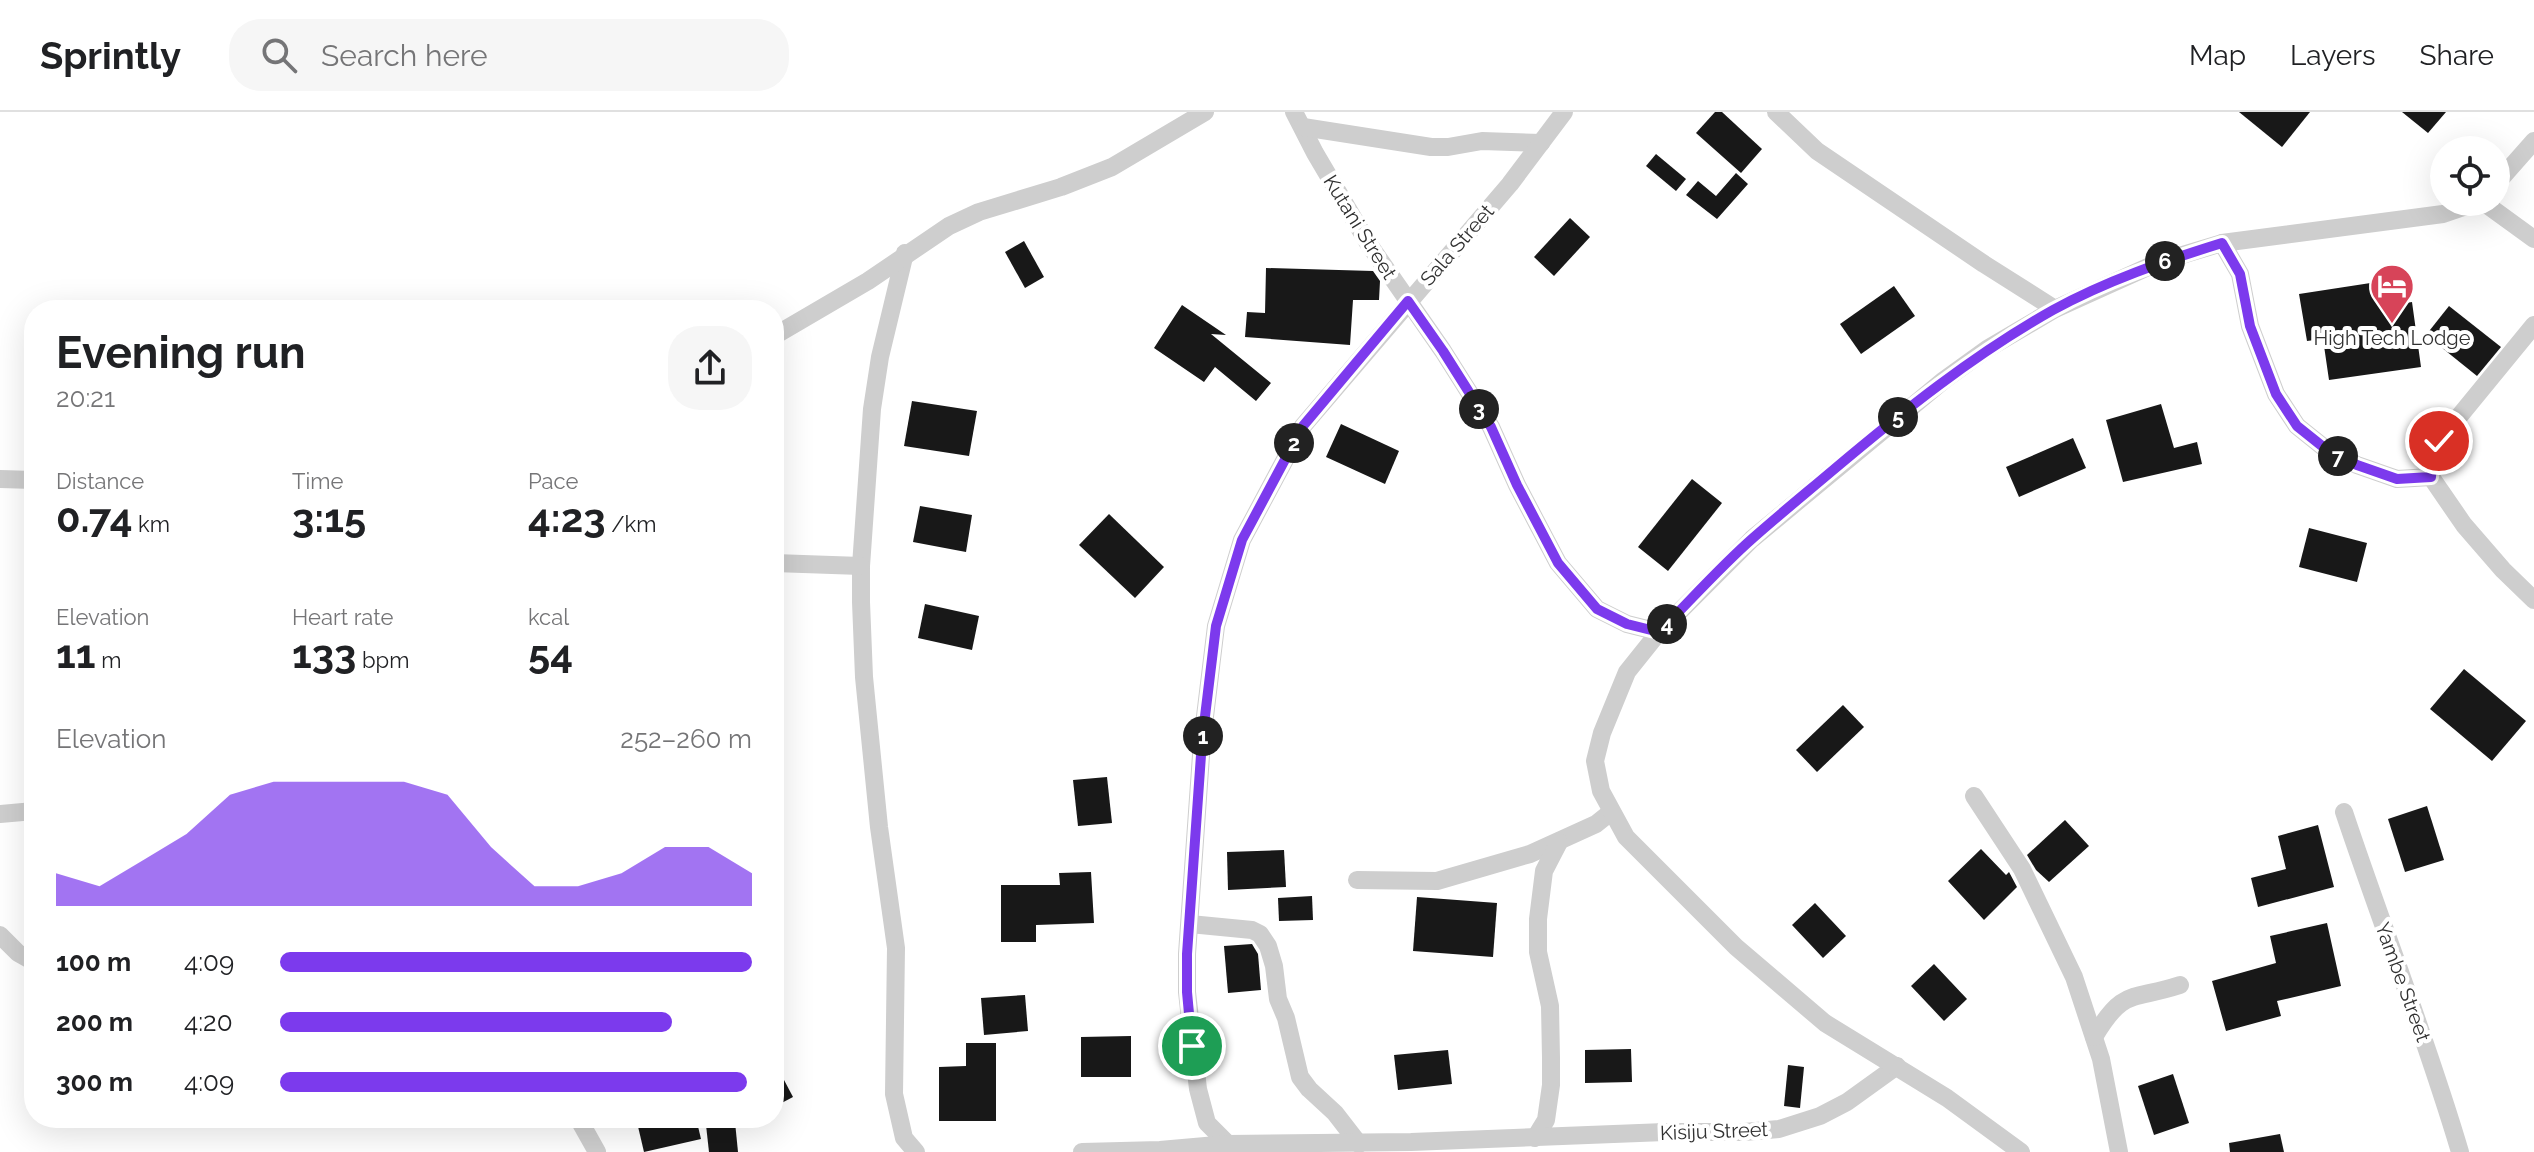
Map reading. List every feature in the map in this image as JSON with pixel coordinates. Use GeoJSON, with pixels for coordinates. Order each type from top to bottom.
{"type":"FeatureCollection","features":[{"type":"Feature","properties":{"kind":"street"},"geometry":{"type":"LineString","coordinates":[[784,330],[868,281],[949,226],[979,212],[1061,187],[1112,167],[1205,112]]}},
{"type":"Feature","properties":{"kind":"street","name":"Sala Street"},"geometry":{"type":"LineString","coordinates":[[1228,1144],[1207,1123],[1198,1089],[1187,992],[1187,954],[1202,741],[1216,626],[1242,540],[1303,426],[1465,237],[1564,112]]}},
{"type":"Feature","properties":{"kind":"street"},"geometry":{"type":"LineString","coordinates":[[1776,112],[1817,151],[2055,309]]}},
{"type":"Feature","properties":{"kind":"street"},"geometry":{"type":"LineString","coordinates":[[1298,119],[1431,147],[1482,141],[1541,143]]}},
{"type":"Feature","properties":{"kind":"street","name":"Kutani Street"},"geometry":{"type":"LineString","coordinates":[[1298,119],[1368,243],[1491,427],[1558,563],[1597,609],[1627,624],[1659,632]]}},
{"type":"Feature","properties":{"kind":"street"},"geometry":{"type":"LineString","coordinates":[[2510,168],[2534,141]]}},
{"type":"Feature","properties":{"kind":"street"},"geometry":{"type":"LineString","coordinates":[[2021,1152],[1947,1098],[1825,1023],[1736,947],[1626,837],[1601,791],[1595,761],[1602,733],[1627,672],[1659,632],[1752,539],[1864,444],[1987,349],[2055,309],[2159,262],[2222,243],[2430,216]]}},
{"type":"Feature","properties":{"kind":"street"},"geometry":{"type":"LineString","coordinates":[[2500,216],[2534,239]]}},
{"type":"Feature","properties":{"kind":"street"},"geometry":{"type":"LineString","coordinates":[[2222,243],[2240,274],[2250,326],[2276,394],[2297,426],[2327,450],[2357,465],[2397,479],[2431,477]]}},
{"type":"Feature","properties":{"kind":"street"},"geometry":{"type":"LineString","coordinates":[[905,253],[880,357],[872,409],[861,566],[864,677],[879,827],[896,948],[894,1094],[904,1138],[916,1152]]}},
{"type":"Feature","properties":{"kind":"street"},"geometry":{"type":"LineString","coordinates":[[2534,325],[2439,441],[2431,477],[2464,525],[2534,600]]}},
{"type":"Feature","properties":{"kind":"street"},"geometry":{"type":"LineString","coordinates":[[0,479],[24,480]]}},
{"type":"Feature","properties":{"kind":"street"},"geometry":{"type":"LineString","coordinates":[[784,563],[861,566]]}},
{"type":"Feature","properties":{"kind":"street"},"geometry":{"type":"LineString","coordinates":[[1974,796],[2022,869],[2074,977],[2101,1059],[2119,1152]]}},
{"type":"Feature","properties":{"kind":"street"},"geometry":{"type":"LineString","coordinates":[[0,814],[24,812]]}},
{"type":"Feature","properties":{"kind":"street"},"geometry":{"type":"LineString","coordinates":[[1357,880],[1437,881],[1530,854],[1596,824],[1611,812]]}},
{"type":"Feature","properties":{"kind":"street","name":"Yambe Street"},"geometry":{"type":"LineString","coordinates":[[2344,812],[2378,914],[2416,1011],[2460,1152]]}},
{"type":"Feature","properties":{"kind":"street"},"geometry":{"type":"LineString","coordinates":[[1535,1138],[1546,1120],[1551,1085],[1550,1006],[1538,952],[1539,906],[1544,871],[1559,842]]}},
{"type":"Feature","properties":{"kind":"street"},"geometry":{"type":"LineString","coordinates":[[1190,924],[1252,930],[1260,934],[1268,946],[1274,966],[1278,999],[1286,1018],[1300,1077],[1335,1113],[1359,1144]]}},
{"type":"Feature","properties":{"kind":"street"},"geometry":{"type":"LineString","coordinates":[[0,935],[24,956]]}},
{"type":"Feature","properties":{"kind":"street"},"geometry":{"type":"LineString","coordinates":[[2094,1037],[2112,1010],[2127,998],[2180,985]]}},
{"type":"Feature","properties":{"kind":"street","name":"Kisiju Street"},"geometry":{"type":"LineString","coordinates":[[1082,1152],[1161,1151],[1228,1144],[1411,1147],[1535,1138],[1587,1144],[1665,1132],[1779,1129],[1820,1116],[1847,1102],[1897,1066]]}},
{"type":"Feature","properties":{"kind":"street"},"geometry":{"type":"LineString","coordinates":[[584,1128],[597,1152]]}},
{"type":"Feature","properties":{"kind":"building"},"geometry":{"type":"Polygon","coordinates":[[[1715,112],[1722,112],[1762,149],[1741,173],[1696,133],[1715,112]]]}},
{"type":"Feature","properties":{"kind":"building"},"geometry":{"type":"Polygon","coordinates":[[[2239,112],[2310,112],[2282,147],[2239,112]]]}},
{"type":"Feature","properties":{"kind":"building"},"geometry":{"type":"Polygon","coordinates":[[[2402,112],[2446,112],[2428,133],[2402,112]]]}},
{"type":"Feature","properties":{"kind":"building"},"geometry":{"type":"Polygon","coordinates":[[[1656,154],[1686,179],[1676,191],[1646,166],[1656,154]]]}},
{"type":"Feature","properties":{"kind":"building"},"geometry":{"type":"Polygon","coordinates":[[[1736,173],[1748,184],[1717,219],[1686,195],[1698,181],[1716,196],[1736,173]]]}},
{"type":"Feature","properties":{"kind":"building"},"geometry":{"type":"Polygon","coordinates":[[[1570,218],[1590,237],[1554,276],[1534,257],[1570,218]]]}},
{"type":"Feature","properties":{"kind":"building"},"geometry":{"type":"Polygon","coordinates":[[[1024,241],[1044,277],[1025,288],[1005,252],[1024,241]]]}},
{"type":"Feature","properties":{"kind":"building"},"geometry":{"type":"Polygon","coordinates":[[[1266,268],[1373,271],[1380,281],[1379,300],[1353,300],[1350,345],[1245,337],[1247,312],[1265,313],[1266,268]]]}},
{"type":"Feature","properties":{"kind":"building"},"geometry":{"type":"Polygon","coordinates":[[[2377,282],[2378,288],[2390,286],[2393,305],[2412,302],[2421,367],[2329,380],[2323,339],[2307,341],[2299,294],[2377,282]]]}},
{"type":"Feature","properties":{"kind":"building"},"geometry":{"type":"Polygon","coordinates":[[[1894,286],[1915,316],[1861,354],[1840,324],[1894,286]]]}},
{"type":"Feature","properties":{"kind":"building"},"geometry":{"type":"Polygon","coordinates":[[[1182,305],[1226,335],[1211,334],[1271,383],[1256,401],[1215,367],[1204,382],[1154,348],[1182,305]]]}},
{"type":"Feature","properties":{"kind":"building"},"geometry":{"type":"Polygon","coordinates":[[[2449,306],[2501,347],[2477,376],[2426,335],[2449,306]]]}},
{"type":"Feature","properties":{"kind":"building"},"geometry":{"type":"Polygon","coordinates":[[[912,401],[977,411],[969,456],[904,446],[912,401]]]}},
{"type":"Feature","properties":{"kind":"building"},"geometry":{"type":"Polygon","coordinates":[[[2161,404],[2174,448],[2197,442],[2202,464],[2123,482],[2106,420],[2161,404]]]}},
{"type":"Feature","properties":{"kind":"building"},"geometry":{"type":"Polygon","coordinates":[[[1341,424],[1399,451],[1385,484],[1326,457],[1341,424]]]}},
{"type":"Feature","properties":{"kind":"building"},"geometry":{"type":"Polygon","coordinates":[[[2073,438],[2086,468],[2019,497],[2006,467],[2073,438]]]}},
{"type":"Feature","properties":{"kind":"building"},"geometry":{"type":"Polygon","coordinates":[[[1692,479],[1722,503],[1668,571],[1638,547],[1692,479]]]}},
{"type":"Feature","properties":{"kind":"building"},"geometry":{"type":"Polygon","coordinates":[[[920,506],[972,515],[966,552],[913,542],[920,506]]]}},
{"type":"Feature","properties":{"kind":"building"},"geometry":{"type":"Polygon","coordinates":[[[1109,514],[1164,567],[1135,598],[1079,545],[1109,514]]]}},
{"type":"Feature","properties":{"kind":"building"},"geometry":{"type":"Polygon","coordinates":[[[2309,528],[2367,543],[2357,582],[2299,567],[2309,528]]]}},
{"type":"Feature","properties":{"kind":"building"},"geometry":{"type":"Polygon","coordinates":[[[925,604],[979,616],[972,650],[918,638],[925,604]]]}},
{"type":"Feature","properties":{"kind":"building"},"geometry":{"type":"Polygon","coordinates":[[[2464,669],[2526,721],[2492,761],[2430,709],[2464,669]]]}},
{"type":"Feature","properties":{"kind":"building"},"geometry":{"type":"Polygon","coordinates":[[[1843,705],[1864,727],[1817,772],[1796,750],[1843,705]]]}},
{"type":"Feature","properties":{"kind":"building"},"geometry":{"type":"Polygon","coordinates":[[[1107,777],[1112,823],[1078,826],[1073,780],[1107,777]]]}},
{"type":"Feature","properties":{"kind":"building"},"geometry":{"type":"Polygon","coordinates":[[[2427,806],[2444,860],[2405,872],[2388,819],[2427,806]]]}},
{"type":"Feature","properties":{"kind":"building"},"geometry":{"type":"Polygon","coordinates":[[[2065,820],[2089,846],[2049,882],[2036,870],[2027,855],[2065,820]]]}},
{"type":"Feature","properties":{"kind":"building"},"geometry":{"type":"Polygon","coordinates":[[[2318,825],[2334,887],[2258,907],[2251,878],[2286,869],[2278,836],[2318,825]]]}},
{"type":"Feature","properties":{"kind":"building"},"geometry":{"type":"Polygon","coordinates":[[[1981,849],[2006,875],[2009,872],[2017,887],[1984,920],[1948,881],[1981,849]]]}},
{"type":"Feature","properties":{"kind":"building"},"geometry":{"type":"Polygon","coordinates":[[[1284,850],[1286,887],[1228,890],[1227,852],[1284,850]]]}},
{"type":"Feature","properties":{"kind":"building"},"geometry":{"type":"Polygon","coordinates":[[[1091,872],[1094,923],[1036,925],[1036,942],[1001,942],[1001,885],[1060,885],[1059,873],[1091,872]]]}},
{"type":"Feature","properties":{"kind":"building"},"geometry":{"type":"Polygon","coordinates":[[[1312,896],[1313,920],[1279,921],[1278,898],[1312,896]]]}},
{"type":"Feature","properties":{"kind":"building"},"geometry":{"type":"Polygon","coordinates":[[[1417,897],[1497,903],[1493,957],[1413,951],[1417,897]]]}},
{"type":"Feature","properties":{"kind":"building"},"geometry":{"type":"Polygon","coordinates":[[[1815,903],[1846,936],[1823,958],[1792,925],[1815,903]]]}},
{"type":"Feature","properties":{"kind":"building"},"geometry":{"type":"Polygon","coordinates":[[[2327,923],[2341,986],[2277,1001],[2281,1016],[2226,1031],[2212,981],[2276,963],[2270,936],[2327,923]]]}},
{"type":"Feature","properties":{"kind":"building"},"geometry":{"type":"Polygon","coordinates":[[[1252,944],[1258,954],[1261,990],[1228,993],[1224,946],[1252,944]]]}},
{"type":"Feature","properties":{"kind":"building"},"geometry":{"type":"Polygon","coordinates":[[[1934,964],[1967,999],[1944,1021],[1911,986],[1934,964]]]}},
{"type":"Feature","properties":{"kind":"building"},"geometry":{"type":"Polygon","coordinates":[[[1025,995],[1028,1031],[984,1035],[981,998],[1025,995]]]}},
{"type":"Feature","properties":{"kind":"building"},"geometry":{"type":"Polygon","coordinates":[[[1131,1036],[1131,1077],[1081,1077],[1081,1037],[1131,1036]]]}},
{"type":"Feature","properties":{"kind":"building"},"geometry":{"type":"Polygon","coordinates":[[[966,1043],[996,1043],[996,1121],[939,1121],[939,1067],[966,1066],[966,1043]]]}},
{"type":"Feature","properties":{"kind":"building"},"geometry":{"type":"Polygon","coordinates":[[[1631,1049],[1632,1082],[1585,1083],[1585,1050],[1631,1049]]]}},
{"type":"Feature","properties":{"kind":"building"},"geometry":{"type":"Polygon","coordinates":[[[1448,1050],[1452,1084],[1398,1090],[1394,1055],[1448,1050]]]}},
{"type":"Feature","properties":{"kind":"building"},"geometry":{"type":"Polygon","coordinates":[[[1788,1065],[1804,1067],[1800,1108],[1784,1106],[1788,1065]]]}},
{"type":"Feature","properties":{"kind":"building"},"geometry":{"type":"Polygon","coordinates":[[[2173,1074],[2189,1123],[2154,1135],[2138,1086],[2173,1074]]]}},
{"type":"Feature","properties":{"kind":"building"},"geometry":{"type":"Polygon","coordinates":[[[784,1080],[793,1097],[784,1102],[784,1080]]]}},
{"type":"Feature","properties":{"kind":"building"},"geometry":{"type":"Polygon","coordinates":[[[638,1128],[698,1128],[701,1139],[644,1152],[638,1128]]]}},
{"type":"Feature","properties":{"kind":"building"},"geometry":{"type":"Polygon","coordinates":[[[706,1128],[736,1128],[738,1152],[709,1152],[706,1128]]]}},
{"type":"Feature","properties":{"kind":"building"},"geometry":{"type":"Polygon","coordinates":[[[2280,1134],[2284,1152],[2230,1152],[2229,1143],[2280,1134]]]}},
{"type":"Feature","properties":{"kind":"place","name":"High Tech Lodge"},"geometry":{"type":"Point","coordinates":[2392,325]}},
{"type":"Feature","properties":{"kind":"route"},"geometry":{"type":"LineString","coordinates":[[1192,1046],[1187,954],[1202,741],[1216,626],[1242,540],[1303,426],[1408,301],[1491,427],[1558,563],[1597,609],[1627,624],[1659,632],[1752,539],[1864,444],[1987,349],[2055,309],[2105,285],[2159,262],[2222,243],[2240,274],[2250,326],[2276,394],[2297,426],[2327,450],[2397,479],[2431,477],[2439,441]]}}]}
